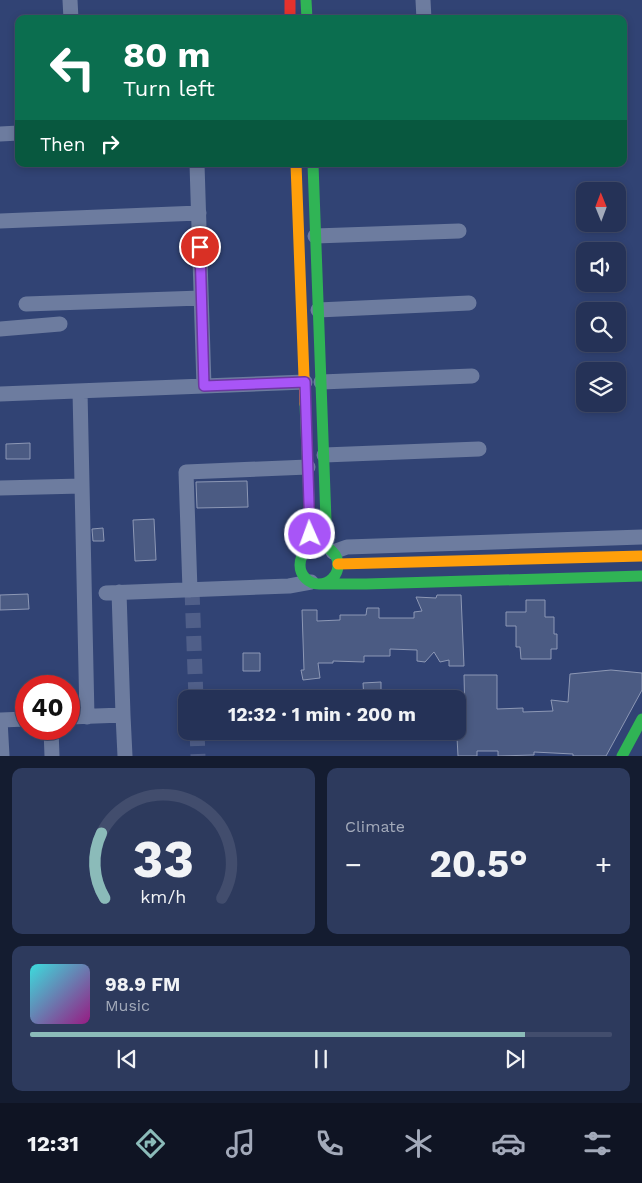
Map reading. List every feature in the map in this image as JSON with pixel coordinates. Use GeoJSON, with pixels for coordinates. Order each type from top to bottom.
{"type":"FeatureCollection","features":[{"type":"Feature","properties":{"kind":"street"},"geometry":{"type":"LineString","coordinates":[[70,0],[71,15]]}},
{"type":"Feature","properties":{"kind":"street"},"geometry":{"type":"LineString","coordinates":[[290,0],[290,15]]}},
{"type":"Feature","properties":{"kind":"street"},"geometry":{"type":"LineString","coordinates":[[306,0],[307,15]]}},
{"type":"Feature","properties":{"kind":"street"},"geometry":{"type":"LineString","coordinates":[[423,0],[424,15]]}},
{"type":"Feature","properties":{"kind":"street"},"geometry":{"type":"LineString","coordinates":[[0,134],[15,133]]}},
{"type":"Feature","properties":{"kind":"street"},"geometry":{"type":"LineString","coordinates":[[198,167],[204,386]]}},
{"type":"Feature","properties":{"kind":"street"},"geometry":{"type":"LineString","coordinates":[[296,167],[310,548]]}},
{"type":"Feature","properties":{"kind":"street"},"geometry":{"type":"LineString","coordinates":[[125,756],[112,593],[289,586],[328,582],[334,578],[337,571],[333,554],[324,455],[313,167]]}},
{"type":"Feature","properties":{"kind":"street"},"geometry":{"type":"LineString","coordinates":[[0,221],[199,213]]}},
{"type":"Feature","properties":{"kind":"street"},"geometry":{"type":"LineString","coordinates":[[316,236],[459,231]]}},
{"type":"Feature","properties":{"kind":"street"},"geometry":{"type":"LineString","coordinates":[[26,304],[201,298]]}},
{"type":"Feature","properties":{"kind":"street"},"geometry":{"type":"LineString","coordinates":[[318,310],[469,303]]}},
{"type":"Feature","properties":{"kind":"street"},"geometry":{"type":"LineString","coordinates":[[0,329],[60,324]]}},
{"type":"Feature","properties":{"kind":"street"},"geometry":{"type":"LineString","coordinates":[[321,382],[472,376]]}},
{"type":"Feature","properties":{"kind":"street"},"geometry":{"type":"LineString","coordinates":[[0,394],[305,382]]}},
{"type":"Feature","properties":{"kind":"street"},"geometry":{"type":"LineString","coordinates":[[80,391],[88,717]]}},
{"type":"Feature","properties":{"kind":"street"},"geometry":{"type":"LineString","coordinates":[[324,455],[479,449]]}},
{"type":"Feature","properties":{"kind":"street"},"geometry":{"type":"LineString","coordinates":[[190,590],[186,472],[308,467]]}},
{"type":"Feature","properties":{"kind":"street"},"geometry":{"type":"LineString","coordinates":[[0,488],[82,486]]}},
{"type":"Feature","properties":{"kind":"street"},"geometry":{"type":"LineString","coordinates":[[333,554],[346,547],[642,537]]}},
{"type":"Feature","properties":{"kind":"street"},"geometry":{"type":"LineString","coordinates":[[642,556],[333,554],[322,546],[310,548],[304,553],[300,561],[300,569],[304,577],[315,583],[366,584],[642,576]]}},
{"type":"Feature","properties":{"kind":"street"},"geometry":{"type":"LineString","coordinates":[[80,717],[123,715]]}},
{"type":"Feature","properties":{"kind":"street"},"geometry":{"type":"LineString","coordinates":[[2,756],[0,720],[15,719]]}},
{"type":"Feature","properties":{"kind":"street"},"geometry":{"type":"LineString","coordinates":[[622,756],[642,719]]}},
{"type":"Feature","properties":{"kind":"street"},"geometry":{"type":"LineString","coordinates":[[51,740],[52,756]]}},
{"type":"Feature","properties":{"kind":"building"},"geometry":{"type":"Polygon","coordinates":[[[30,443],[30,459],[6,459],[6,444],[30,443]]]}},
{"type":"Feature","properties":{"kind":"building"},"geometry":{"type":"Polygon","coordinates":[[[247,481],[248,507],[197,508],[196,482],[247,481]]]}},
{"type":"Feature","properties":{"kind":"building"},"geometry":{"type":"Polygon","coordinates":[[[154,519],[156,560],[135,561],[133,520],[154,519]]]}},
{"type":"Feature","properties":{"kind":"building"},"geometry":{"type":"Polygon","coordinates":[[[103,528],[104,541],[93,541],[92,529],[103,528]]]}},
{"type":"Feature","properties":{"kind":"building"},"geometry":{"type":"Polygon","coordinates":[[[28,594],[29,609],[0,610],[0,595],[28,594]]]}},
{"type":"Feature","properties":{"kind":"building"},"geometry":{"type":"Polygon","coordinates":[[[437,595],[461,595],[464,666],[449,666],[449,660],[440,662],[434,652],[425,662],[417,661],[417,650],[390,649],[390,656],[364,656],[364,662],[333,661],[333,663],[318,663],[320,678],[303,680],[301,670],[304,670],[302,610],[317,610],[317,621],[340,620],[340,615],[366,615],[367,608],[379,608],[379,618],[414,618],[414,612],[422,611],[416,597],[436,598],[437,595]]]}},
{"type":"Feature","properties":{"kind":"building"},"geometry":{"type":"Polygon","coordinates":[[[526,600],[545,600],[545,617],[554,617],[554,634],[557,634],[557,649],[551,649],[551,659],[521,659],[520,647],[516,647],[516,626],[506,626],[506,612],[526,612],[526,600]]]}},
{"type":"Feature","properties":{"kind":"building"},"geometry":{"type":"Polygon","coordinates":[[[243,653],[260,653],[260,671],[243,671],[243,653]]]}},
{"type":"Feature","properties":{"kind":"building"},"geometry":{"type":"Polygon","coordinates":[[[611,670],[642,673],[642,690],[606,756],[573,756],[573,754],[534,752],[534,755],[498,756],[498,751],[477,751],[477,756],[458,756],[457,740],[466,740],[466,690],[464,690],[464,675],[497,675],[497,709],[523,708],[523,712],[553,711],[551,700],[568,702],[570,674],[611,670]]]}},
{"type":"Feature","properties":{"kind":"building"},"geometry":{"type":"Polygon","coordinates":[[[381,682],[381,690],[363,690],[363,683],[381,682]]]}},
{"type":"Feature","properties":{"kind":"tunnel"},"geometry":{"type":"LineString","coordinates":[[192,590],[196,690]]}},
{"type":"Feature","properties":{"kind":"tunnel"},"geometry":{"type":"LineString","coordinates":[[197,740],[198,756]]}},
{"type":"Feature","properties":{"kind":"traffic: fast"},"geometry":{"type":"LineString","coordinates":[[306,0],[307,15]]}},
{"type":"Feature","properties":{"kind":"traffic: fast"},"geometry":{"type":"LineString","coordinates":[[313,167],[327,548]]}},
{"type":"Feature","properties":{"kind":"traffic: fast"},"geometry":{"type":"LineString","coordinates":[[305,404],[311,548]]}},
{"type":"Feature","properties":{"kind":"traffic: fast"},"geometry":{"type":"LineString","coordinates":[[319,546],[332,552],[338,565],[332,578],[319,584],[306,578],[300,565],[306,552],[319,546]]}},
{"type":"Feature","properties":{"kind":"traffic: fast"},"geometry":{"type":"LineString","coordinates":[[319,584],[642,576]]}},
{"type":"Feature","properties":{"kind":"traffic: fast"},"geometry":{"type":"LineString","coordinates":[[622,756],[642,719]]}},
{"type":"Feature","properties":{"kind":"traffic: slow"},"geometry":{"type":"LineString","coordinates":[[296,167],[305,404]]}},
{"type":"Feature","properties":{"kind":"traffic: slow"},"geometry":{"type":"LineString","coordinates":[[338,564],[642,556]]}},
{"type":"Feature","properties":{"kind":"traffic: jam"},"geometry":{"type":"LineString","coordinates":[[290,0],[290,15]]}},
{"type":"Feature","properties":{"kind":"route"},"geometry":{"type":"LineString","coordinates":[[200,247],[204,386],[305,382],[310,534]]}}]}
